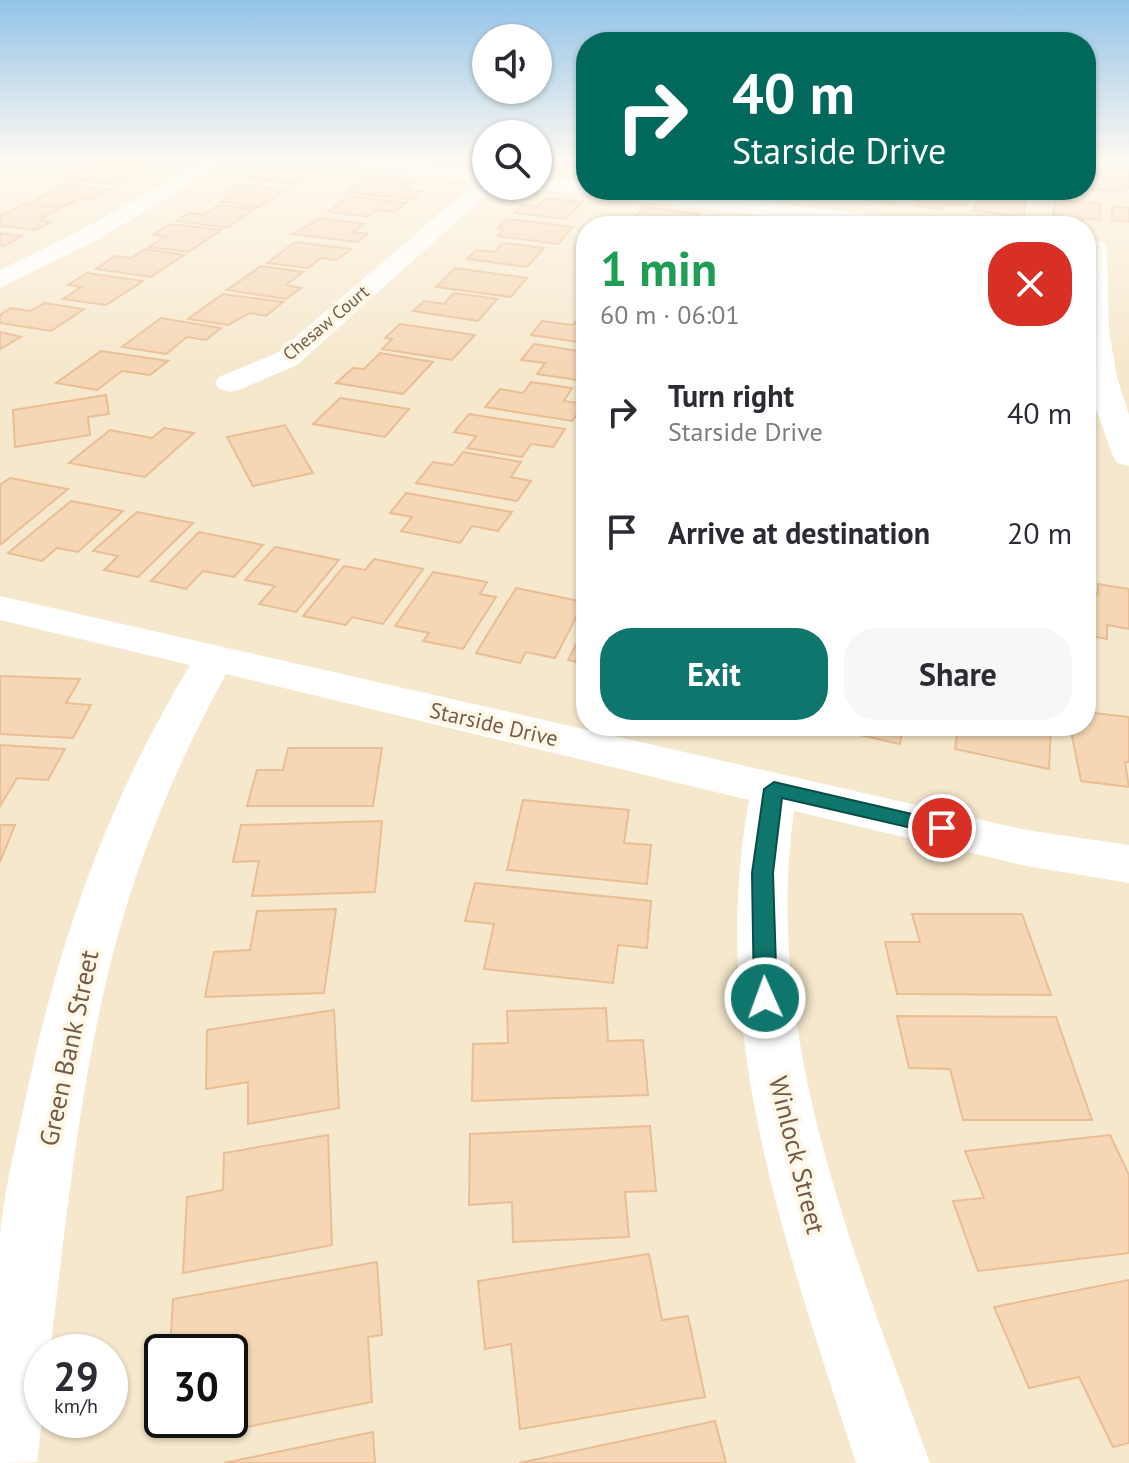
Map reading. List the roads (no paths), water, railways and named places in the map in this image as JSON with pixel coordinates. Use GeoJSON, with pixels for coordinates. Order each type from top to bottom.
{"type":"FeatureCollection","features":[{"type":"Feature","properties":{"kind":"street"},"geometry":{"type":"LineString","coordinates":[[0,280],[99,229]]}},
{"type":"Feature","properties":{"kind":"street","name":"Chesaw Court"},"geometry":{"type":"LineString","coordinates":[[230,383],[287,359],[435,229]]}},
{"type":"Feature","properties":{"kind":"street"},"geometry":{"type":"LineString","coordinates":[[1096,287],[1099,248]]}},
{"type":"Feature","properties":{"kind":"street"},"geometry":{"type":"LineString","coordinates":[[1096,355],[1108,409],[1129,456]]}},
{"type":"Feature","properties":{"kind":"street","name":"Starside Drive"},"geometry":{"type":"LineString","coordinates":[[0,608],[1026,848],[1129,864]]}},
{"type":"Feature","properties":{"kind":"street","name":"Green Bank Street"},"geometry":{"type":"LineString","coordinates":[[0,1462],[62,1055],[98,917],[139,802],[185,708],[215,658]]}},
{"type":"Feature","properties":{"kind":"street","name":"Winlock Street"},"geometry":{"type":"LineString","coordinates":[[774,789],[763,888],[764,990],[778,1089],[805,1203],[893,1463]]}}]}
